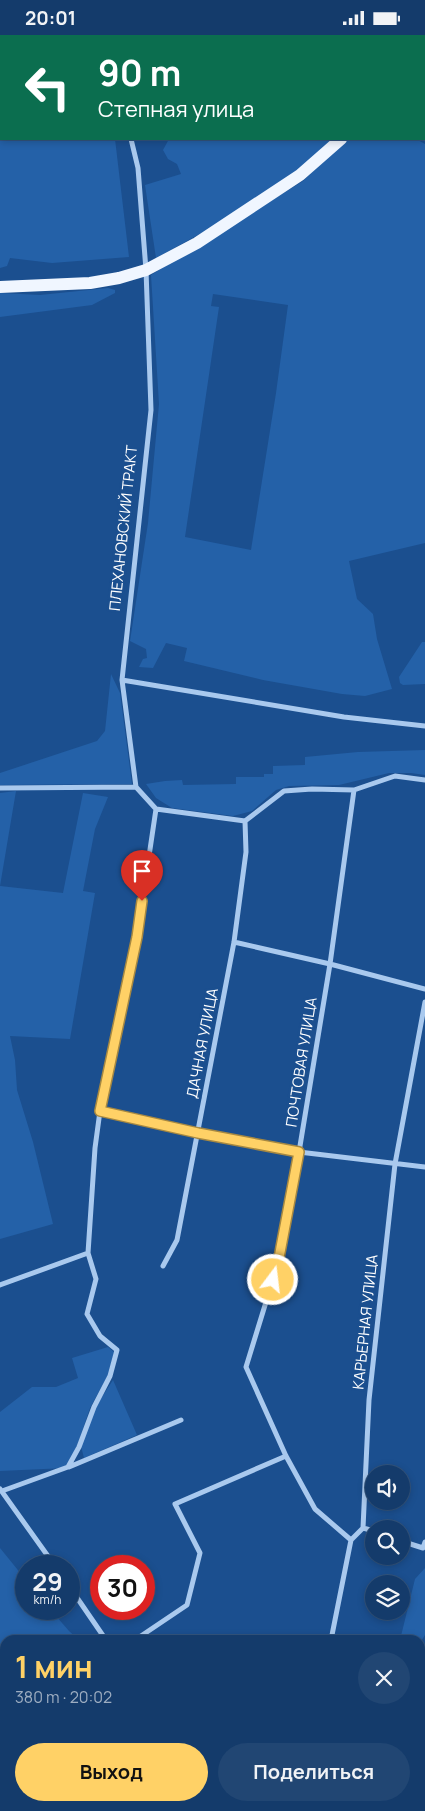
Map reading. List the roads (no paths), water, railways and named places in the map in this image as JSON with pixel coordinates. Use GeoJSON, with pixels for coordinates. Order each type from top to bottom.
{"type":"FeatureCollection","features":[{"type":"Feature","properties":{"kind":"main road"},"geometry":{"type":"LineString","coordinates":[[0,287],[90,283],[119,278],[146,270],[197,243],[292,181],[340,140]]}},
{"type":"Feature","properties":{"kind":"street","name":"ПЛЕХАНОВСКИЙ ТРАКТ"},"geometry":{"type":"LineString","coordinates":[[131,140],[138,168],[146,270],[151,411],[122,680],[136,787]]}},
{"type":"Feature","properties":{"kind":"street"},"geometry":{"type":"LineString","coordinates":[[122,680],[344,717],[425,726]]}},
{"type":"Feature","properties":{"kind":"street"},"geometry":{"type":"LineString","coordinates":[[0,788],[136,787],[156,809],[245,821],[284,791],[312,789],[354,790],[395,776],[425,780]]}},
{"type":"Feature","properties":{"kind":"street","name":"ПОЧТОВАЯ УЛИЦА"},"geometry":{"type":"LineString","coordinates":[[351,1540],[315,1509],[286,1456],[246,1367],[278,1263],[299,1152],[330,964],[354,790]]}},
{"type":"Feature","properties":{"kind":"street"},"geometry":{"type":"LineString","coordinates":[[68,1467],[79,1447],[94,1407],[110,1376],[117,1351],[100,1336],[87,1313],[96,1279],[88,1253],[100,1111],[137,937],[156,809]]}},
{"type":"Feature","properties":{"kind":"street","name":"ДАЧНАЯ УЛИЦА"},"geometry":{"type":"LineString","coordinates":[[163,1266],[177,1240],[234,942],[246,852],[245,821]]}},
{"type":"Feature","properties":{"kind":"street"},"geometry":{"type":"LineString","coordinates":[[234,942],[330,964],[425,989]]}},
{"type":"Feature","properties":{"kind":"street","name":"КАРЬЕРНАЯ УЛИЦА"},"geometry":{"type":"LineString","coordinates":[[364,1528],[369,1400],[395,1164],[425,1002]]}},
{"type":"Feature","properties":{"kind":"street"},"geometry":{"type":"LineString","coordinates":[[100,1111],[198,1133],[299,1152],[425,1167]]}},
{"type":"Feature","properties":{"kind":"street"},"geometry":{"type":"LineString","coordinates":[[0,1285],[88,1253]]}},
{"type":"Feature","properties":{"kind":"street"},"geometry":{"type":"LineString","coordinates":[[46,1555],[1,1490],[68,1467],[181,1420]]}},
{"type":"Feature","properties":{"kind":"street"},"geometry":{"type":"LineString","coordinates":[[142,1635],[186,1605],[200,1553],[175,1503],[286,1456]]}},
{"type":"Feature","properties":{"kind":"street"},"geometry":{"type":"LineString","coordinates":[[332,1635],[351,1540],[364,1528]]}},
{"type":"Feature","properties":{"kind":"street"},"geometry":{"type":"LineString","coordinates":[[410,1544],[423,1548],[425,1543]]}},
{"type":"Feature","properties":{"kind":"street"},"geometry":{"type":"LineString","coordinates":[[80,1603],[103,1635]]}}]}
